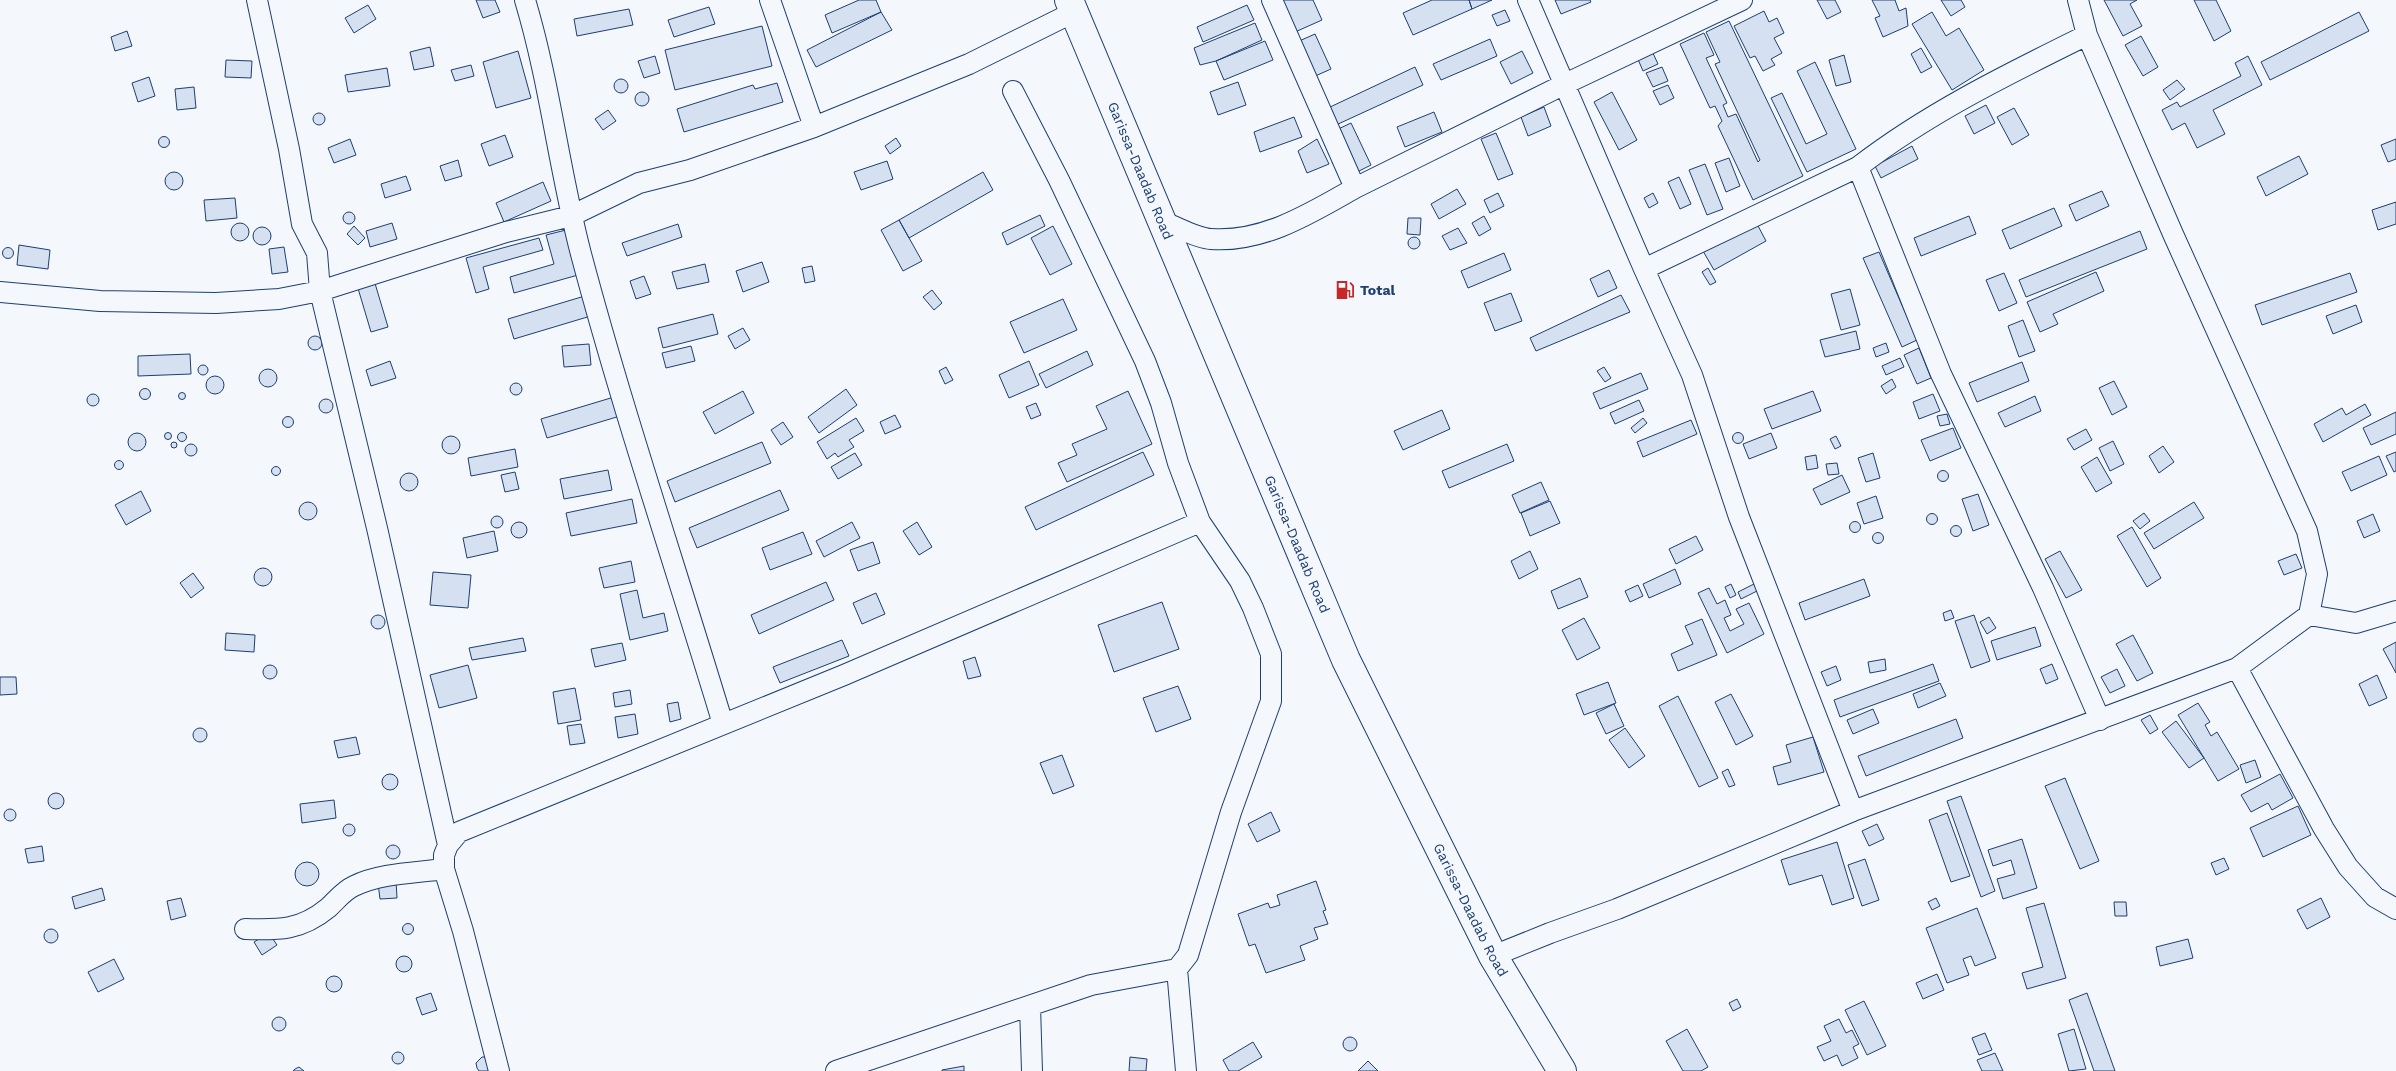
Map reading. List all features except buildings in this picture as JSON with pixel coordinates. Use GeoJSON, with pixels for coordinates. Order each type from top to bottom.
{"type":"FeatureCollection","features":[{"type":"Feature","properties":{"kind":"highway","name":"Garissa-Daadab Road"},"geometry":{"type":"LineString","coordinates":[[1071,6],[1164,222],[1346,660],[1493,956],[1562,1071]]}},
{"type":"Feature","properties":{"kind":"street"},"geometry":{"type":"LineString","coordinates":[[257,0],[289,149],[302,224],[317,252],[320,291],[448,845]]}},
{"type":"Feature","properties":{"kind":"street"},"geometry":{"type":"LineString","coordinates":[[524,0],[539,48],[571,216],[593,298],[723,724]]}},
{"type":"Feature","properties":{"kind":"street"},"geometry":{"type":"LineString","coordinates":[[770,0],[814,127]]}},
{"type":"Feature","properties":{"kind":"street"},"geometry":{"type":"LineString","coordinates":[[1272,0],[1355,188]]}},
{"type":"Feature","properties":{"kind":"street"},"geometry":{"type":"LineString","coordinates":[[1528,0],[1566,84],[1644,269],[1692,375],[1739,517],[1853,811]]}},
{"type":"Feature","properties":{"kind":"street"},"geometry":{"type":"LineString","coordinates":[[1164,222],[1209,239],[1241,238],[1280,228],[1355,188],[1742,0]]}},
{"type":"Feature","properties":{"kind":"street"},"geometry":{"type":"LineString","coordinates":[[1493,956],[1617,909],[1853,811],[2237,668],[2309,615],[2317,574],[2307,531],[2239,383],[2088,35],[2078,0]]}},
{"type":"Feature","properties":{"kind":"street"},"geometry":{"type":"LineString","coordinates":[[0,292],[100,301],[216,303],[279,299],[320,291],[506,232],[571,216],[639,183],[690,170],[814,127],[969,64],[1071,6]]}},
{"type":"Feature","properties":{"kind":"street"},"geometry":{"type":"LineString","coordinates":[[1644,269],[1858,167],[1888,144],[1940,112],[2002,77],[2088,35]]}},
{"type":"Feature","properties":{"kind":"street"},"geometry":{"type":"LineString","coordinates":[[1013,91],[1059,180],[1145,361],[1161,403],[1178,463],[1200,522],[1240,581],[1254,608],[1271,654],[1271,701],[1231,812],[1188,956],[1178,969],[1186,1071]]}},
{"type":"Feature","properties":{"kind":"street"},"geometry":{"type":"LineString","coordinates":[[1858,167],[1941,374],[2043,588],[2100,720]]}},
{"type":"Feature","properties":{"kind":"street"},"geometry":{"type":"LineString","coordinates":[[499,1071],[463,931],[444,869],[444,855],[448,845],[459,832],[985,616],[1200,522]]}},
{"type":"Feature","properties":{"kind":"street"},"geometry":{"type":"LineString","coordinates":[[2309,615],[2356,623],[2396,611]]}},
{"type":"Feature","properties":{"kind":"street"},"geometry":{"type":"LineString","coordinates":[[2237,668],[2324,829],[2348,867],[2375,897],[2396,909]]}},
{"type":"Feature","properties":{"kind":"street"},"geometry":{"type":"LineString","coordinates":[[245,929],[283,930],[308,921],[328,908],[342,893],[356,885],[395,875],[444,869]]}},
{"type":"Feature","properties":{"kind":"street"},"geometry":{"type":"LineString","coordinates":[[836,1071],[1091,984],[1178,969]]}},
{"type":"Feature","properties":{"kind":"street"},"geometry":{"type":"LineString","coordinates":[[1030,1006],[1032,1071]]}},
{"type":"Feature","properties":{"kind":"place","name":"Total"},"geometry":{"type":"Point","coordinates":[1345,290]}}]}
